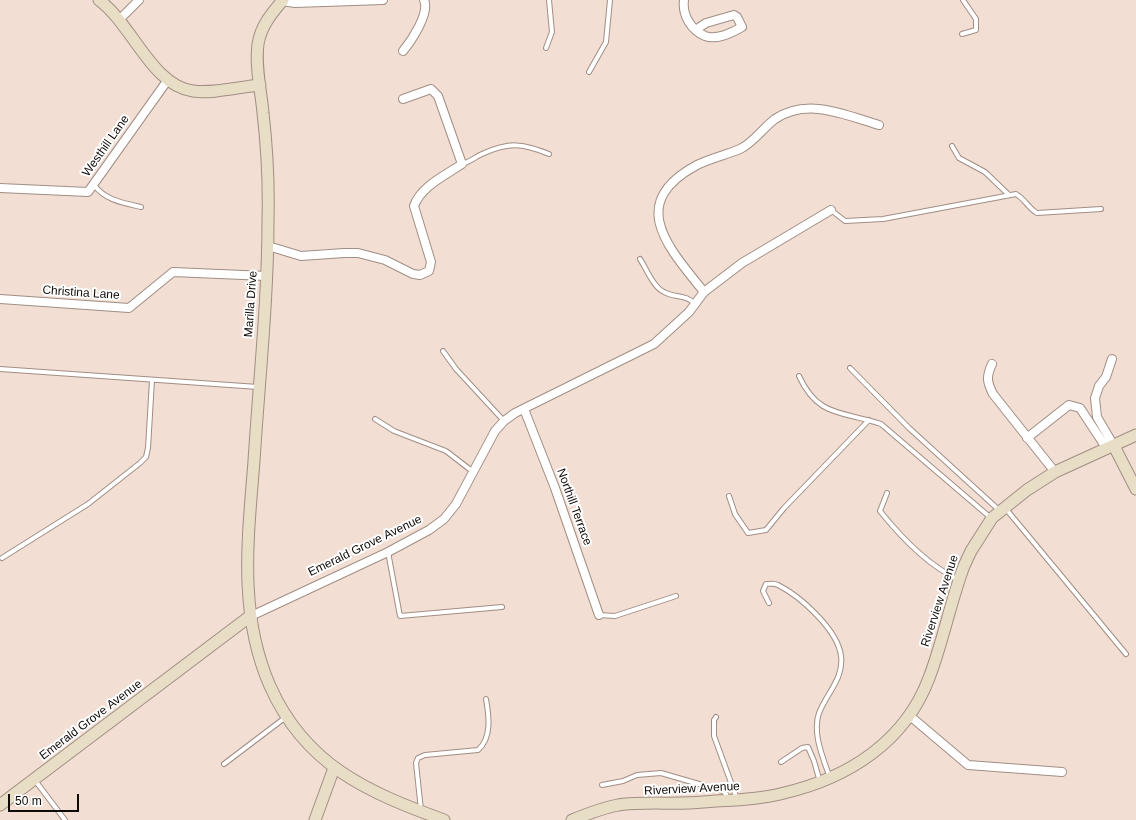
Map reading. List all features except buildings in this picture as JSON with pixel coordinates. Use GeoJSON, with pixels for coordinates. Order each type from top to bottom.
{"type":"FeatureCollection","features":[{"type":"Feature","properties":{"kind":"street"},"geometry":{"type":"LineString","coordinates":[[99,0],[120,19],[153,66],[168,81],[181,89],[200,92],[260,85]]}},
{"type":"Feature","properties":{"kind":"street"},"geometry":{"type":"LineString","coordinates":[[120,19],[139,0]]}},
{"type":"Feature","properties":{"kind":"street"},"geometry":{"type":"LineString","coordinates":[[282,0],[295,3],[383,0]]}},
{"type":"Feature","properties":{"kind":"street","name":"Marilla Drive"},"geometry":{"type":"LineString","coordinates":[[249,617],[247,591],[250,520],[268,246],[266,158],[258,52],[261,29],[282,0]]}},
{"type":"Feature","properties":{"kind":"street"},"geometry":{"type":"LineString","coordinates":[[403,51],[414,37],[425,9],[426,5],[424,0]]}},
{"type":"Feature","properties":{"kind":"street"},"geometry":{"type":"LineString","coordinates":[[684,0],[683,8],[687,20],[697,29],[706,36],[724,36],[742,27],[738,17],[734,15],[706,24],[697,29]]}},
{"type":"Feature","properties":{"kind":"street","name":"Westhill Lane"},"geometry":{"type":"LineString","coordinates":[[0,188],[88,192],[168,81]]}},
{"type":"Feature","properties":{"kind":"street"},"geometry":{"type":"LineString","coordinates":[[268,246],[301,256],[358,253],[385,260],[414,274],[426,274],[431,268],[431,262],[414,206],[417,198],[425,189],[462,164],[438,96],[431,89],[403,99]]}},
{"type":"Feature","properties":{"kind":"street"},"geometry":{"type":"LineString","coordinates":[[704,292],[676,257],[659,224],[660,202],[669,186],[698,165],[742,149],[775,120],[797,110],[824,109],[879,125]]}},
{"type":"Feature","properties":{"kind":"street","name":"Emerald Grove Avenue"},"geometry":{"type":"LineString","coordinates":[[0,804],[249,617],[388,552],[429,530],[444,518],[456,504],[472,471],[495,431],[504,421],[524,409],[654,344],[695,305],[704,292],[742,263],[831,210]]}},
{"type":"Feature","properties":{"kind":"street","name":"Christina Lane"},"geometry":{"type":"LineString","coordinates":[[0,299],[129,308],[173,272],[266,276]]}},
{"type":"Feature","properties":{"kind":"street"},"geometry":{"type":"LineString","coordinates":[[1110,447],[1096,417],[1096,398],[1099,386],[1106,377],[1112,359]]}},
{"type":"Feature","properties":{"kind":"street"},"geometry":{"type":"LineString","coordinates":[[992,364],[986,381],[993,394],[1055,472]]}},
{"type":"Feature","properties":{"kind":"street"},"geometry":{"type":"LineString","coordinates":[[1027,438],[1069,405],[1074,405],[1080,408],[1110,447],[1136,489]]}},
{"type":"Feature","properties":{"kind":"street","name":"Northill Terrace"},"geometry":{"type":"LineString","coordinates":[[524,409],[556,488],[599,615]]}},
{"type":"Feature","properties":{"kind":"street","name":"Riverview Avenue"},"geometry":{"type":"LineString","coordinates":[[572,820],[619,805],[732,800],[784,793],[825,780],[857,766],[881,748],[910,716],[930,678],[959,580],[970,551],[998,512],[1055,472],[1136,435]]}},
{"type":"Feature","properties":{"kind":"street"},"geometry":{"type":"LineString","coordinates":[[249,617],[262,667],[286,716],[309,744],[334,768],[380,795],[443,820]]}},
{"type":"Feature","properties":{"kind":"street"},"geometry":{"type":"LineString","coordinates":[[910,716],[968,765],[1062,772]]}},
{"type":"Feature","properties":{"kind":"street"},"geometry":{"type":"LineString","coordinates":[[315,820],[334,768]]}},
{"type":"Feature","properties":{"kind":"lane"},"geometry":{"type":"LineString","coordinates":[[546,48],[552,32],[549,0]]}},
{"type":"Feature","properties":{"kind":"lane"},"geometry":{"type":"LineString","coordinates":[[589,72],[606,42],[610,0]]}},
{"type":"Feature","properties":{"kind":"lane"},"geometry":{"type":"LineString","coordinates":[[962,34],[976,30],[976,19],[963,0]]}},
{"type":"Feature","properties":{"kind":"lane"},"geometry":{"type":"LineString","coordinates":[[462,164],[480,155],[505,146],[529,146],[549,154]]}},
{"type":"Feature","properties":{"kind":"lane"},"geometry":{"type":"LineString","coordinates":[[952,146],[959,158],[985,172],[1009,195]]}},
{"type":"Feature","properties":{"kind":"lane"},"geometry":{"type":"LineString","coordinates":[[94,185],[99,193],[109,198],[141,207]]}},
{"type":"Feature","properties":{"kind":"lane"},"geometry":{"type":"LineString","coordinates":[[831,210],[845,221],[883,219],[1016,194],[1022,197],[1031,210],[1037,213],[1101,209]]}},
{"type":"Feature","properties":{"kind":"lane"},"geometry":{"type":"LineString","coordinates":[[640,259],[664,293],[690,299],[695,305]]}},
{"type":"Feature","properties":{"kind":"lane"},"geometry":{"type":"LineString","coordinates":[[443,352],[456,369],[504,421]]}},
{"type":"Feature","properties":{"kind":"lane"},"geometry":{"type":"LineString","coordinates":[[850,368],[909,428],[998,512],[1126,654]]}},
{"type":"Feature","properties":{"kind":"lane"},"geometry":{"type":"LineString","coordinates":[[0,369],[259,387]]}},
{"type":"Feature","properties":{"kind":"lane"},"geometry":{"type":"LineString","coordinates":[[799,376],[815,402],[836,413],[881,424],[998,512]]}},
{"type":"Feature","properties":{"kind":"lane"},"geometry":{"type":"LineString","coordinates":[[2,558],[88,504],[146,457],[148,448],[152,380]]}},
{"type":"Feature","properties":{"kind":"lane"},"geometry":{"type":"LineString","coordinates":[[375,418],[394,431],[446,451],[472,471]]}},
{"type":"Feature","properties":{"kind":"lane"},"geometry":{"type":"LineString","coordinates":[[729,496],[735,514],[748,533],[766,530],[784,508],[869,420]]}},
{"type":"Feature","properties":{"kind":"lane"},"geometry":{"type":"LineString","coordinates":[[887,492],[880,511],[888,521],[942,572],[959,580]]}},
{"type":"Feature","properties":{"kind":"lane"},"geometry":{"type":"LineString","coordinates":[[388,552],[400,616],[502,607]]}},
{"type":"Feature","properties":{"kind":"lane"},"geometry":{"type":"LineString","coordinates":[[769,603],[763,591],[766,584],[776,584],[801,600],[820,618],[835,639],[841,656],[840,675],[819,714],[817,742],[825,780]]}},
{"type":"Feature","properties":{"kind":"lane"},"geometry":{"type":"LineString","coordinates":[[599,615],[615,616],[676,596]]}},
{"type":"Feature","properties":{"kind":"lane"},"geometry":{"type":"LineString","coordinates":[[421,811],[416,763],[418,758],[425,755],[478,750],[482,746],[486,737],[489,721],[486,700]]}},
{"type":"Feature","properties":{"kind":"lane"},"geometry":{"type":"LineString","coordinates":[[224,764],[286,716]]}},
{"type":"Feature","properties":{"kind":"lane"},"geometry":{"type":"LineString","coordinates":[[716,717],[714,720],[714,736],[732,800]]}},
{"type":"Feature","properties":{"kind":"lane"},"geometry":{"type":"LineString","coordinates":[[781,762],[802,748],[808,747],[825,780]]}},
{"type":"Feature","properties":{"kind":"lane"},"geometry":{"type":"LineString","coordinates":[[602,785],[623,781],[637,775],[661,773],[723,791],[732,800]]}},
{"type":"Feature","properties":{"kind":"lane"},"geometry":{"type":"LineString","coordinates":[[34,779],[65,820]]}}]}
